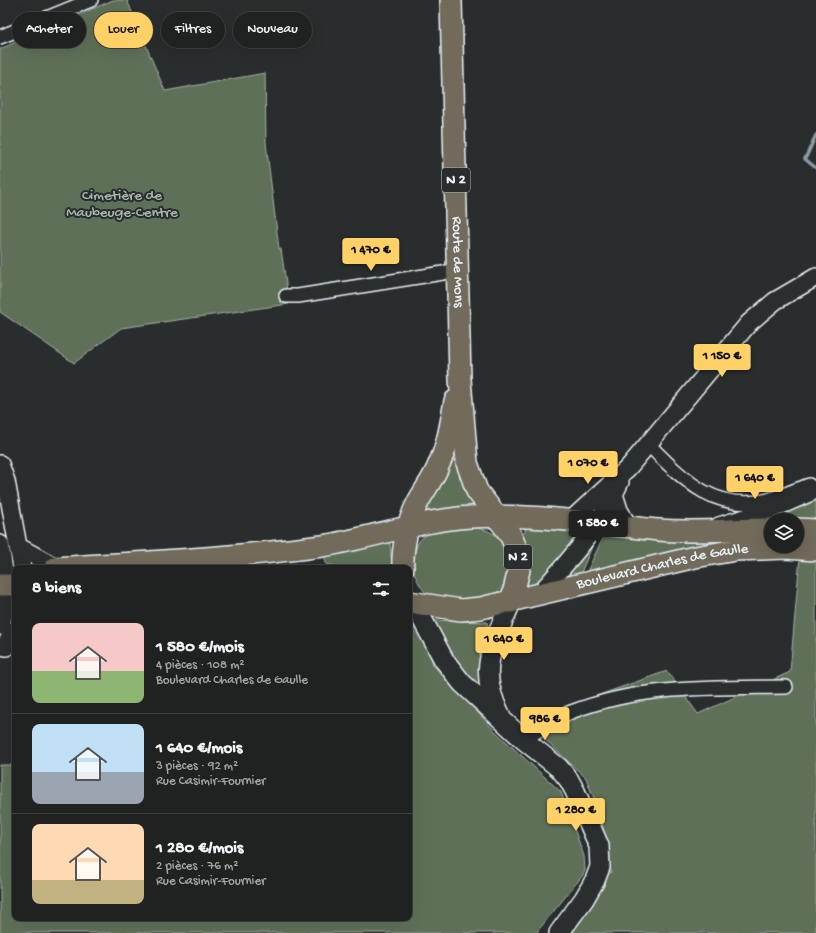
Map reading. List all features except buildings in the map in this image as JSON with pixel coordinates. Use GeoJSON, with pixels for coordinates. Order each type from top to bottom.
{"type":"FeatureCollection","features":[{"type":"Feature","properties":{"kind":"main road","name":"Route de Mons"},"geometry":{"type":"LineString","coordinates":[[451,0],[460,379],[467,464],[477,491],[496,516]]}},
{"type":"Feature","properties":{"kind":"main road","name":"N 2"},"geometry":{"type":"LineString","coordinates":[[403,565],[402,560],[409,527],[417,504],[439,465],[444,451],[460,379]]}},
{"type":"Feature","properties":{"kind":"main road","name":"N 2"},"geometry":{"type":"LineString","coordinates":[[496,516],[510,534],[519,561],[518,580],[511,602]]}},
{"type":"Feature","properties":{"kind":"main road","name":"Boulevard Charles de Gaulle"},"geometry":{"type":"LineString","coordinates":[[98,565],[280,552],[358,540],[444,520],[496,516],[572,519],[660,530],[702,531],[764,529]]}},
{"type":"Feature","properties":{"kind":"main road"},"geometry":{"type":"LineString","coordinates":[[804,529],[816,530]]}},
{"type":"Feature","properties":{"kind":"main road","name":"Boulevard Charles de Gaulle"},"geometry":{"type":"LineString","coordinates":[[412,599],[461,610],[511,602],[695,557],[736,550],[786,548],[816,550]]}},
{"type":"Feature","properties":{"kind":"main road"},"geometry":{"type":"LineString","coordinates":[[0,625],[6,600],[9,577]]}},
{"type":"Feature","properties":{"kind":"main road"},"geometry":{"type":"LineString","coordinates":[[412,601],[444,660],[462,683],[524,740],[559,768],[570,780],[599,846],[600,867],[595,880],[584,899],[559,933]]}},
{"type":"Feature","properties":{"kind":"main road"},"geometry":{"type":"LineString","coordinates":[[504,722],[492,699],[488,683],[488,666],[490,654],[511,602]]}},
{"type":"Feature","properties":{"kind":"street"},"geometry":{"type":"LineString","coordinates":[[0,38],[91,0]]}},
{"type":"Feature","properties":{"kind":"street"},"geometry":{"type":"LineString","coordinates":[[286,296],[313,294],[443,273],[458,269]]}},
{"type":"Feature","properties":{"kind":"street"},"geometry":{"type":"LineString","coordinates":[[572,519],[624,472],[749,323],[775,301],[816,277]]}},
{"type":"Feature","properties":{"kind":"street"},"geometry":{"type":"LineString","coordinates":[[648,444],[693,485],[710,496],[722,501],[734,503],[768,500],[816,482]]}},
{"type":"Feature","properties":{"kind":"street"},"geometry":{"type":"LineString","coordinates":[[0,464],[6,481],[18,547],[13,565]]}},
{"type":"Feature","properties":{"kind":"street"},"geometry":{"type":"LineString","coordinates":[[538,595],[581,546],[614,494],[624,472]]}},
{"type":"Feature","properties":{"kind":"street"},"geometry":{"type":"LineString","coordinates":[[702,531],[768,511],[816,490]]}},
{"type":"Feature","properties":{"kind":"street"},"geometry":{"type":"LineString","coordinates":[[614,494],[619,510],[628,526]]}},
{"type":"Feature","properties":{"kind":"street"},"geometry":{"type":"LineString","coordinates":[[0,544],[9,577]]}},
{"type":"Feature","properties":{"kind":"street"},"geometry":{"type":"LineString","coordinates":[[18,547],[51,565]]}},
{"type":"Feature","properties":{"kind":"street"},"geometry":{"type":"LineString","coordinates":[[9,577],[12,567]]}},
{"type":"Feature","properties":{"kind":"street"},"geometry":{"type":"LineString","coordinates":[[524,740],[553,721],[572,712],[630,695],[670,689],[786,687]]}},
{"type":"Feature","properties":{"kind":"green space","name":"Cimetière de Maubeuge-Centre"},"geometry":{"type":"Polygon","coordinates":[[[113,0],[127,0],[132,12],[94,12],[94,48],[147,48],[165,91],[265,73],[266,143],[279,249],[281,249],[289,304],[121,328],[74,363],[0,312],[0,49],[12,44],[12,48],[86,48],[85,12],[113,0]]]}},
{"type":"Feature","properties":{"kind":"green space"},"geometry":{"type":"Polygon","coordinates":[[[455,441],[479,508],[429,513],[429,508],[424,505],[455,441]]]}},
{"type":"Feature","properties":{"kind":"green space"},"geometry":{"type":"Polygon","coordinates":[[[816,495],[816,526],[804,522],[804,513],[775,513],[816,495]]]}},
{"type":"Feature","properties":{"kind":"green space"},"geometry":{"type":"Polygon","coordinates":[[[764,518],[764,521],[747,525],[764,518]]]}},
{"type":"Feature","properties":{"kind":"green space"},"geometry":{"type":"Polygon","coordinates":[[[525,525],[582,530],[565,555],[549,573],[541,581],[526,588],[528,563],[522,534],[525,532],[525,525]]]}},
{"type":"Feature","properties":{"kind":"green space"},"geometry":{"type":"Polygon","coordinates":[[[474,527],[494,534],[504,548],[508,566],[504,584],[492,595],[476,600],[461,601],[429,597],[418,582],[414,571],[414,559],[419,541],[427,535],[439,531],[474,527]]]}},
{"type":"Feature","properties":{"kind":"green space"},"geometry":{"type":"Polygon","coordinates":[[[598,533],[579,577],[567,573],[598,533]]]}},
{"type":"Feature","properties":{"kind":"green space"},"geometry":{"type":"Polygon","coordinates":[[[605,533],[761,538],[585,576],[605,533]]]}},
{"type":"Feature","properties":{"kind":"green space"},"geometry":{"type":"Polygon","coordinates":[[[390,542],[392,565],[330,565],[326,564],[324,553],[390,542]]]}},
{"type":"Feature","properties":{"kind":"green space"},"geometry":{"type":"Polygon","coordinates":[[[800,557],[816,558],[816,933],[562,933],[589,892],[611,872],[601,817],[586,778],[540,735],[534,718],[667,671],[698,714],[790,672],[800,557]]]}},
{"type":"Feature","properties":{"kind":"green space"},"geometry":{"type":"Polygon","coordinates":[[[432,620],[487,622],[488,630],[484,650],[484,693],[455,669],[432,620]]]}},
{"type":"Feature","properties":{"kind":"green space"},"geometry":{"type":"Polygon","coordinates":[[[412,621],[426,632],[433,665],[496,732],[561,792],[584,856],[585,870],[583,875],[536,933],[0,933],[0,765],[12,765],[12,921],[412,921],[412,621]]]}},
{"type":"Feature","properties":{"kind":"waterway"},"geometry":{"type":"LineString","coordinates":[[816,135],[805,159],[816,168]]}}]}
